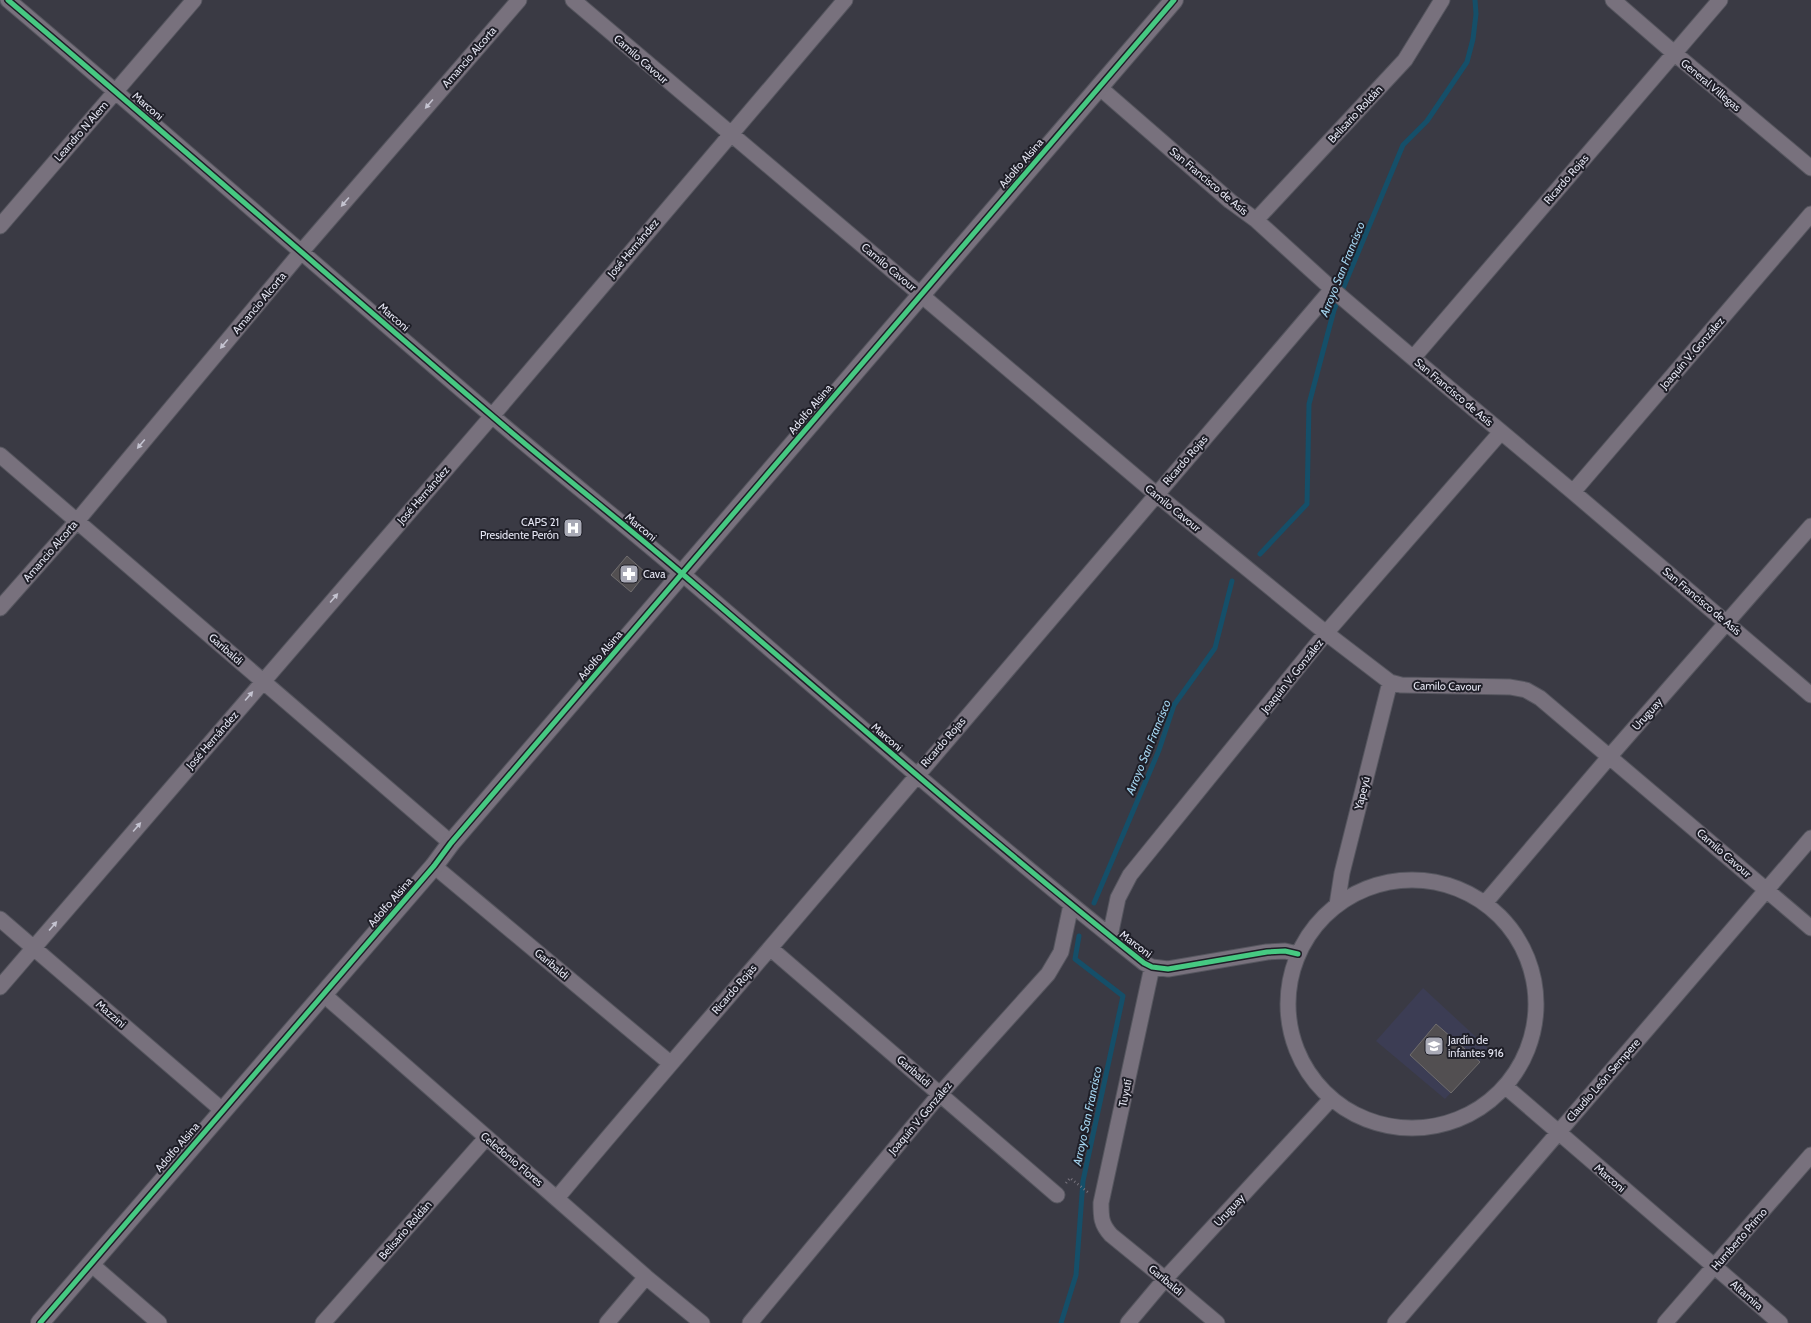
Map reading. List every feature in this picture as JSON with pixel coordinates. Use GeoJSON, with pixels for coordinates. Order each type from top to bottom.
{"type":"FeatureCollection","features":[{"type":"Feature","properties":{"kind":"street","name":"Marconi"},"geometry":{"type":"LineString","coordinates":[[8,0],[115,90],[492,416],[682,574],[916,775],[1071,905],[1144,963],[1152,967],[1168,969],[1267,952],[1285,951],[1298,954]]}},
{"type":"Feature","properties":{"kind":"street","name":"Leandro N Alem"},"geometry":{"type":"LineString","coordinates":[[0,226],[115,90],[194,0]]}},
{"type":"Feature","properties":{"kind":"street","name":"Amancio Alcorta"},"geometry":{"type":"LineString","coordinates":[[0,608],[77,521],[302,251],[519,0]]}},
{"type":"Feature","properties":{"kind":"street","name":"Camilo Cavour"},"geometry":{"type":"LineString","coordinates":[[573,0],[729,134],[921,294],[1156,494],[1326,633],[1390,682],[1401,685],[1510,687],[1526,690],[1540,698],[1811,928]]}},
{"type":"Feature","properties":{"kind":"street","name":"José Hernández"},"geometry":{"type":"LineString","coordinates":[[0,987],[492,416],[729,134],[845,0]]}},
{"type":"Feature","properties":{"kind":"street","name":"Adolfo Alsina"},"geometry":{"type":"LineString","coordinates":[[40,1323],[222,1110],[434,866],[451,844],[1174,0]]}},
{"type":"Feature","properties":{"kind":"street","name":"Belisario Roldán"},"geometry":{"type":"LineString","coordinates":[[1256,220],[1405,60],[1442,0]]}},
{"type":"Feature","properties":{"kind":"street","name":"General Villegas"},"geometry":{"type":"LineString","coordinates":[[1613,0],[1811,168]]}},
{"type":"Feature","properties":{"kind":"street","name":"Ricardo Rojas"},"geometry":{"type":"LineString","coordinates":[[1413,358],[1720,0]]}},
{"type":"Feature","properties":{"kind":"street","name":"San Francisco de Asís"},"geometry":{"type":"LineString","coordinates":[[1099,87],[1230,201],[1256,220],[1347,302],[1574,492],[1811,695]]}},
{"type":"Feature","properties":{"kind":"street","name":"Joaquín V. González"},"geometry":{"type":"LineString","coordinates":[[1574,492],[1811,214]]}},
{"type":"Feature","properties":{"kind":"street","name":"Ricardo Rojas"},"geometry":{"type":"LineString","coordinates":[[557,1198],[670,1063],[770,948],[1156,494],[1334,290]]}},
{"type":"Feature","properties":{"kind":"street","name":"Joaquín V. González"},"geometry":{"type":"LineString","coordinates":[[1110,936],[1118,898],[1130,875],[1326,633],[1501,432]]}},
{"type":"Feature","properties":{"kind":"street","name":"Garibaldi"},"geometry":{"type":"LineString","coordinates":[[0,455],[263,680],[451,844]]}},
{"type":"Feature","properties":{"kind":"street","name":"Uruguay"},"geometry":{"type":"LineString","coordinates":[[1485,903],[1610,756],[1728,623],[1811,526]]}},
{"type":"Feature","properties":{"kind":"street","name":"Yapeyú"},"geometry":{"type":"LineString","coordinates":[[1337,905],[1342,873],[1390,682]]}},
{"type":"Feature","properties":{"kind":"street","name":"Claudio León Sempere"},"geometry":{"type":"LineString","coordinates":[[1395,1323],[1811,838]]}},
{"type":"Feature","properties":{"kind":"street","name":"Garibaldi"},"geometry":{"type":"LineString","coordinates":[[434,866],[670,1063]]}},
{"type":"Feature","properties":{"kind":"street"},"geometry":{"type":"LineString","coordinates":[[1408,879],[1448,885],[1485,903],[1514,931],[1531,967],[1536,1007],[1529,1046],[1506,1087],[1480,1108],[1443,1124],[1404,1128],[1365,1119],[1331,1099],[1309,1074],[1293,1044],[1287,1010],[1290,977],[1302,945],[1315,925],[1337,905],[1368,887],[1408,879]]}},
{"type":"Feature","properties":{"kind":"street","name":"Joaquín V. González"},"geometry":{"type":"LineString","coordinates":[[750,1323],[940,1094],[1048,974],[1061,952],[1071,905]]}},
{"type":"Feature","properties":{"kind":"street","name":"Mazzini"},"geometry":{"type":"LineString","coordinates":[[0,919],[222,1110]]}},
{"type":"Feature","properties":{"kind":"street","name":"Garibaldi"},"geometry":{"type":"LineString","coordinates":[[770,948],[1058,1195]]}},
{"type":"Feature","properties":{"kind":"street","name":"Tuyutí"},"geometry":{"type":"LineString","coordinates":[[1100,1220],[1101,1203],[1152,967]]}},
{"type":"Feature","properties":{"kind":"street","name":"Celedonio Flores"},"geometry":{"type":"LineString","coordinates":[[323,994],[646,1277],[702,1323]]}},
{"type":"Feature","properties":{"kind":"street","name":"Marconi"},"geometry":{"type":"LineString","coordinates":[[1506,1087],[1715,1267]]}},
{"type":"Feature","properties":{"kind":"street","name":"Uruguay"},"geometry":{"type":"LineString","coordinates":[[1128,1323],[1165,1279],[1331,1099]]}},
{"type":"Feature","properties":{"kind":"street","name":"Belisario Roldán"},"geometry":{"type":"LineString","coordinates":[[324,1323],[486,1138]]}},
{"type":"Feature","properties":{"kind":"street","name":"Humberto Primo"},"geometry":{"type":"LineString","coordinates":[[1666,1323],[1811,1155]]}},
{"type":"Feature","properties":{"kind":"street","name":"Garibaldi"},"geometry":{"type":"LineString","coordinates":[[1100,1220],[1104,1228],[1111,1235],[1217,1323]]}},
{"type":"Feature","properties":{"kind":"street"},"geometry":{"type":"LineString","coordinates":[[91,1264],[159,1323]]}},
{"type":"Feature","properties":{"kind":"street","name":"Altamira"},"geometry":{"type":"LineString","coordinates":[[1715,1267],[1780,1323]]}},
{"type":"Feature","properties":{"kind":"street"},"geometry":{"type":"LineString","coordinates":[[607,1323],[646,1277]]}},
{"type":"Feature","properties":{"kind":"path"},"geometry":{"type":"LineString","coordinates":[[1070,1178],[1090,1195]]}},
{"type":"Feature","properties":{"kind":"shaded area","name":"Jardín de infantes 916"},"geometry":{"type":"Polygon","coordinates":[[[1423,988],[1490,1050],[1445,1099],[1376,1041],[1423,988]]]}},
{"type":"Feature","properties":{"kind":"building","name":"Cava"},"geometry":{"type":"Polygon","coordinates":[[[627,556],[646,573],[631,592],[611,575],[627,556]]]}},
{"type":"Feature","properties":{"kind":"building"},"geometry":{"type":"Polygon","coordinates":[[[1436,1024],[1480,1062],[1451,1093],[1410,1055],[1436,1024]]]}},
{"type":"Feature","properties":{"kind":"waterway","name":"Arroyo San Francisco"},"geometry":{"type":"LineString","coordinates":[[1260,554],[1307,504],[1309,404],[1334,310],[1403,145],[1427,121],[1467,62],[1473,39],[1476,14],[1475,0]]}},
{"type":"Feature","properties":{"kind":"waterway","name":"Arroyo San Francisco"},"geometry":{"type":"LineString","coordinates":[[1094,903],[1159,750],[1174,705],[1215,648],[1232,581]]}},
{"type":"Feature","properties":{"kind":"waterway","name":"Arroyo San Francisco"},"geometry":{"type":"LineString","coordinates":[[1061,1323],[1076,1275],[1083,1181],[1123,996],[1075,959],[1079,936]]}},
{"type":"Feature","properties":{"kind":"cycle path"},"geometry":{"type":"LineString","coordinates":[[8,0],[515,435],[662,557],[1028,869],[1144,963],[1152,967],[1168,969],[1267,952],[1285,951],[1298,954]]}},
{"type":"Feature","properties":{"kind":"cycle path"},"geometry":{"type":"LineString","coordinates":[[40,1323],[434,866],[451,843],[1174,0]]}},
{"type":"Feature","properties":{"kind":"place","name":"CAPS 21 Presidente Perón"},"geometry":{"type":"Point","coordinates":[573,528]}},
{"type":"Feature","properties":{"kind":"place","name":"Cava"},"geometry":{"type":"Point","coordinates":[629,574]}},
{"type":"Feature","properties":{"kind":"place","name":"Jardín de infantes 916"},"geometry":{"type":"Point","coordinates":[1434,1046]}}]}
